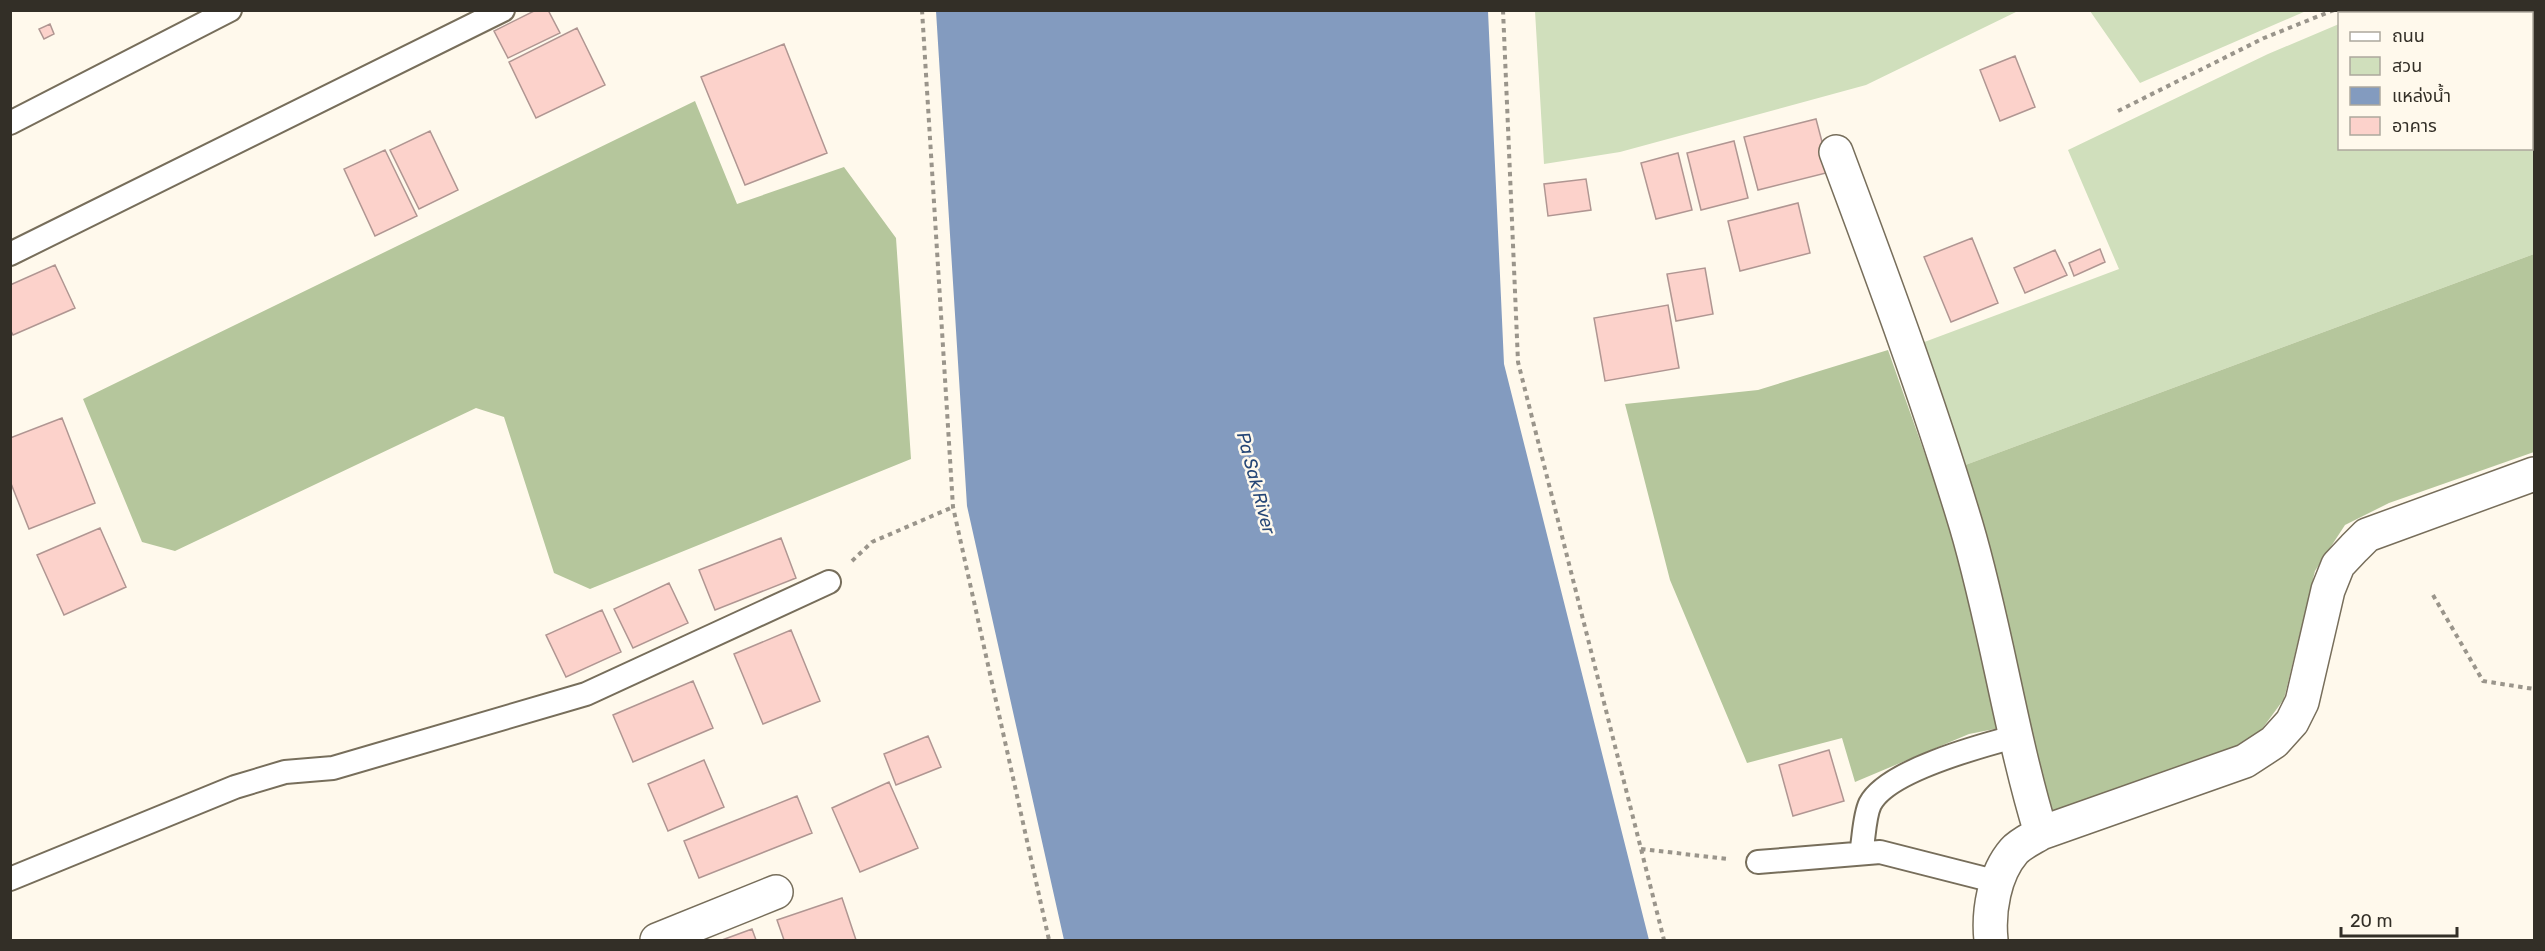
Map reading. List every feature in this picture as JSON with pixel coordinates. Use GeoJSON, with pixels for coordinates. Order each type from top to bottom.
{"type":"FeatureCollection","features":[{"type":"Feature","properties":{"kind":"street"},"geometry":{"type":"LineString","coordinates":[[1836,152],[1906,342],[1966,524],[1988,606],[2014,737],[2041,833]]}},
{"type":"Feature","properties":{"kind":"street"},"geometry":{"type":"LineString","coordinates":[[1991,940],[1990,905],[1998,882],[2014,851],[2041,833],[2245,761],[2274,742],[2292,722],[2302,702],[2328,590],[2338,565],[2367,535],[2535,474]]}},
{"type":"Feature","properties":{"kind":"street"},"geometry":{"type":"LineString","coordinates":[[657,940],[776,892]]}},
{"type":"Feature","properties":{"kind":"lane"},"geometry":{"type":"LineString","coordinates":[[10,123],[230,10]]}},
{"type":"Feature","properties":{"kind":"lane"},"geometry":{"type":"LineString","coordinates":[[10,254],[503,10]]}},
{"type":"Feature","properties":{"kind":"lane"},"geometry":{"type":"LineString","coordinates":[[10,879],[235,788],[285,772],[333,768],[586,694],[829,582]]}},
{"type":"Feature","properties":{"kind":"lane"},"geometry":{"type":"LineString","coordinates":[[1861,854],[1870,804],[1882,788],[1904,776],[1969,749],[2014,737]]}},
{"type":"Feature","properties":{"kind":"lane"},"geometry":{"type":"LineString","coordinates":[[1758,862],[1880,852],[1998,882]]}},
{"type":"Feature","properties":{"kind":"path"},"geometry":{"type":"LineString","coordinates":[[922,10],[953,507],[1049,940]]}},
{"type":"Feature","properties":{"kind":"path"},"geometry":{"type":"LineString","coordinates":[[1503,10],[1518,362],[1664,940]]}},
{"type":"Feature","properties":{"kind":"path"},"geometry":{"type":"LineString","coordinates":[[2118,111],[2264,38],[2334,10]]}},
{"type":"Feature","properties":{"kind":"path"},"geometry":{"type":"LineString","coordinates":[[829,582],[872,542],[953,507]]}},
{"type":"Feature","properties":{"kind":"path"},"geometry":{"type":"LineString","coordinates":[[2433,595],[2483,681],[2535,688]]}},
{"type":"Feature","properties":{"kind":"path"},"geometry":{"type":"LineString","coordinates":[[1641,849],[1758,862]]}},
{"type":"Feature","properties":{"kind":"green space"},"geometry":{"type":"Polygon","coordinates":[[[1535,10],[2018,11],[1866,85],[1620,152],[1544,164],[1535,10]]]}},
{"type":"Feature","properties":{"kind":"green space"},"geometry":{"type":"Polygon","coordinates":[[[2515,10],[2516,12],[2370,12],[2515,10]]]}},
{"type":"Feature","properties":{"kind":"green space"},"geometry":{"type":"Polygon","coordinates":[[[2090,11],[2306,11],[2140,83],[2090,11]]]}},
{"type":"Feature","properties":{"kind":"green space"},"geometry":{"type":"Polygon","coordinates":[[[2338,24],[2338,150],[2533,150],[2533,94],[2534,254],[1960,467],[1919,344],[2119,269],[2068,150],[2268,54],[2338,24]]]}},
{"type":"Feature","properties":{"kind":"green space"},"geometry":{"type":"Polygon","coordinates":[[[695,101],[737,204],[844,167],[896,238],[911,459],[590,589],[554,573],[504,417],[476,408],[175,551],[142,542],[83,399],[695,101]]]}},
{"type":"Feature","properties":{"kind":"green space"},"geometry":{"type":"Polygon","coordinates":[[[2534,254],[2534,452],[2389,503],[2345,525],[2315,571],[2284,699],[2259,733],[2216,758],[2049,812],[2025,723],[1969,734],[1855,782],[1842,738],[1747,763],[1670,580],[1625,404],[1758,390],[1888,350],[1933,477],[2534,254]]]}},
{"type":"Feature","properties":{"kind":"water","name":"Pa Sak River"},"geometry":{"type":"Polygon","coordinates":[[[936,11],[1488,11],[1504,364],[1649,940],[1064,940],[967,506],[936,11]]]}},
{"type":"Feature","properties":{"kind":"building"},"geometry":{"type":"Polygon","coordinates":[[[536,10],[548,10],[560,33],[508,58],[494,31],[536,10]]]}},
{"type":"Feature","properties":{"kind":"building"},"geometry":{"type":"Polygon","coordinates":[[[50,24],[54,34],[44,39],[39,29],[50,24]]]}},
{"type":"Feature","properties":{"kind":"building"},"geometry":{"type":"Polygon","coordinates":[[[577,28],[605,85],[536,118],[509,62],[577,28]]]}},
{"type":"Feature","properties":{"kind":"building"},"geometry":{"type":"Polygon","coordinates":[[[784,44],[827,153],[745,185],[701,77],[784,44]]]}},
{"type":"Feature","properties":{"kind":"building"},"geometry":{"type":"Polygon","coordinates":[[[2015,56],[2035,107],[2000,121],[1980,70],[2015,56]]]}},
{"type":"Feature","properties":{"kind":"building"},"geometry":{"type":"Polygon","coordinates":[[[1816,119],[1830,172],[1758,190],[1744,137],[1816,119]]]}},
{"type":"Feature","properties":{"kind":"building"},"geometry":{"type":"Polygon","coordinates":[[[430,131],[458,190],[419,209],[390,150],[430,131]]]}},
{"type":"Feature","properties":{"kind":"building"},"geometry":{"type":"Polygon","coordinates":[[[1734,141],[1748,198],[1701,210],[1687,153],[1734,141]]]}},
{"type":"Feature","properties":{"kind":"building"},"geometry":{"type":"Polygon","coordinates":[[[385,150],[417,216],[375,236],[344,169],[385,150]]]}},
{"type":"Feature","properties":{"kind":"building"},"geometry":{"type":"Polygon","coordinates":[[[1678,153],[1692,210],[1656,219],[1641,163],[1678,153]]]}},
{"type":"Feature","properties":{"kind":"building"},"geometry":{"type":"Polygon","coordinates":[[[1586,179],[1591,210],[1548,216],[1544,184],[1586,179]]]}},
{"type":"Feature","properties":{"kind":"building"},"geometry":{"type":"Polygon","coordinates":[[[1798,203],[1810,253],[1740,271],[1728,221],[1798,203]]]}},
{"type":"Feature","properties":{"kind":"building"},"geometry":{"type":"Polygon","coordinates":[[[1972,238],[1998,303],[1951,322],[1924,257],[1972,238]]]}},
{"type":"Feature","properties":{"kind":"building"},"geometry":{"type":"Polygon","coordinates":[[[2100,249],[2105,262],[2074,276],[2069,263],[2100,249]]]}},
{"type":"Feature","properties":{"kind":"building"},"geometry":{"type":"Polygon","coordinates":[[[2055,250],[2067,275],[2025,293],[2014,268],[2055,250]]]}},
{"type":"Feature","properties":{"kind":"building"},"geometry":{"type":"Polygon","coordinates":[[[55,265],[75,308],[13,335],[10,329],[10,285],[55,265]]]}},
{"type":"Feature","properties":{"kind":"building"},"geometry":{"type":"Polygon","coordinates":[[[1705,268],[1713,314],[1676,321],[1667,274],[1705,268]]]}},
{"type":"Feature","properties":{"kind":"building"},"geometry":{"type":"Polygon","coordinates":[[[1668,305],[1679,368],[1605,381],[1594,318],[1668,305]]]}},
{"type":"Feature","properties":{"kind":"building"},"geometry":{"type":"Polygon","coordinates":[[[62,418],[95,503],[29,529],[10,481],[10,438],[62,418]]]}},
{"type":"Feature","properties":{"kind":"building"},"geometry":{"type":"Polygon","coordinates":[[[100,528],[126,587],[64,615],[37,555],[100,528]]]}},
{"type":"Feature","properties":{"kind":"building"},"geometry":{"type":"Polygon","coordinates":[[[781,538],[796,578],[715,610],[699,570],[781,538]]]}},
{"type":"Feature","properties":{"kind":"building"},"geometry":{"type":"Polygon","coordinates":[[[669,583],[688,623],[633,648],[614,609],[669,583]]]}},
{"type":"Feature","properties":{"kind":"building"},"geometry":{"type":"Polygon","coordinates":[[[602,610],[621,652],[566,677],[546,635],[602,610]]]}},
{"type":"Feature","properties":{"kind":"building"},"geometry":{"type":"Polygon","coordinates":[[[791,630],[820,701],[763,724],[734,654],[791,630]]]}},
{"type":"Feature","properties":{"kind":"building"},"geometry":{"type":"Polygon","coordinates":[[[693,681],[713,728],[633,762],[613,715],[693,681]]]}},
{"type":"Feature","properties":{"kind":"building"},"geometry":{"type":"Polygon","coordinates":[[[928,736],[941,767],[896,785],[884,754],[928,736]]]}},
{"type":"Feature","properties":{"kind":"building"},"geometry":{"type":"Polygon","coordinates":[[[1829,750],[1844,801],[1793,816],[1779,765],[1829,750]]]}},
{"type":"Feature","properties":{"kind":"building"},"geometry":{"type":"Polygon","coordinates":[[[704,760],[724,807],[668,831],[648,784],[704,760]]]}},
{"type":"Feature","properties":{"kind":"building"},"geometry":{"type":"Polygon","coordinates":[[[889,782],[918,848],[860,872],[832,808],[889,782]]]}},
{"type":"Feature","properties":{"kind":"building"},"geometry":{"type":"Polygon","coordinates":[[[797,796],[812,833],[699,878],[684,841],[797,796]]]}},
{"type":"Feature","properties":{"kind":"building"},"geometry":{"type":"Polygon","coordinates":[[[842,898],[856,940],[784,940],[777,920],[842,898]]]}},
{"type":"Feature","properties":{"kind":"building"},"geometry":{"type":"Polygon","coordinates":[[[752,929],[756,940],[722,940],[752,929]]]}}]}
